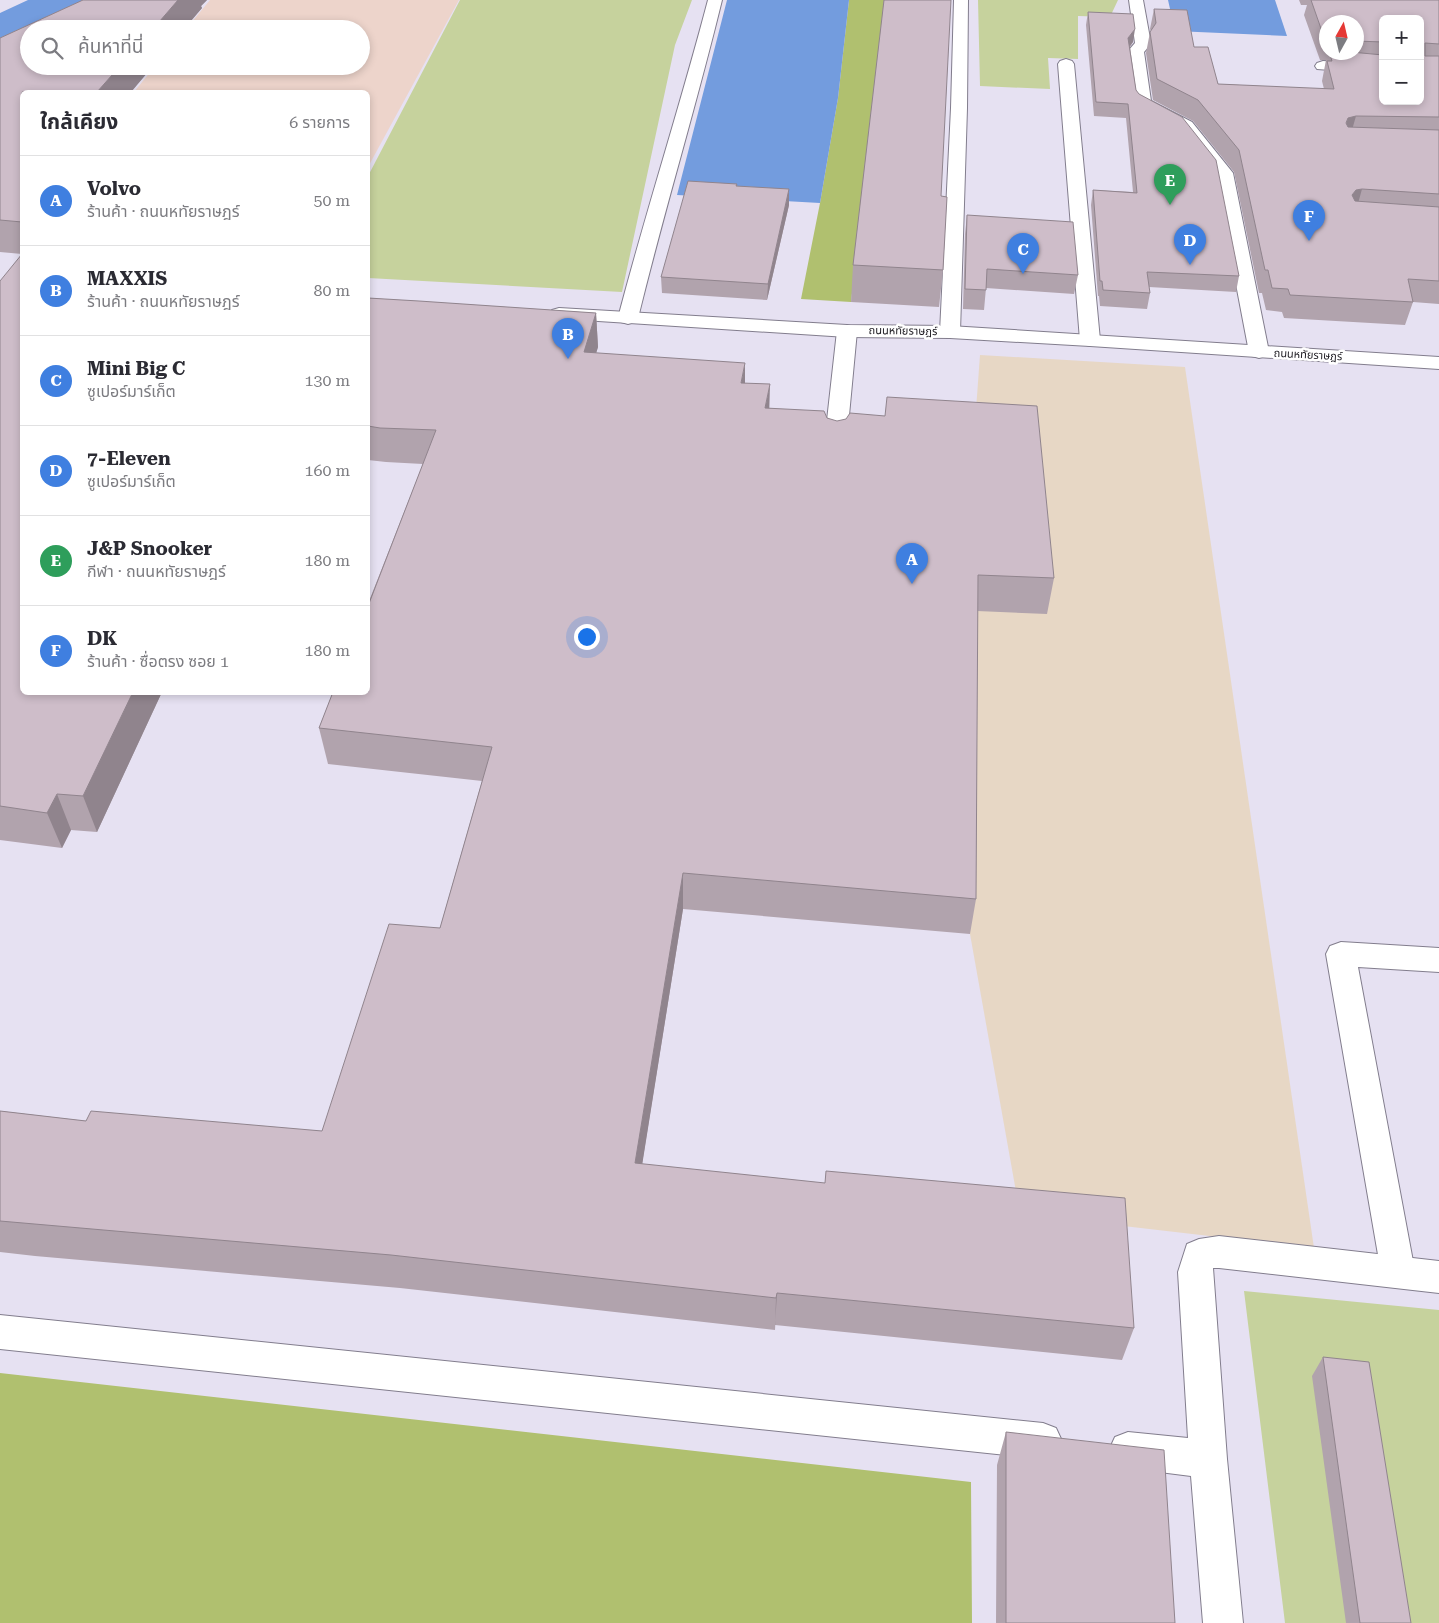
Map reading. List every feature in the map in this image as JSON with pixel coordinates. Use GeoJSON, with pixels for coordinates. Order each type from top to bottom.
{"type":"FeatureCollection","features":[{"type":"Feature","properties":{"kind":"street"},"geometry":{"type":"LineString","coordinates":[[628,318],[652,222],[701,55],[715,0]]}},
{"type":"Feature","properties":{"kind":"street"},"geometry":{"type":"LineString","coordinates":[[950,332],[960,108],[961,0]]}},
{"type":"Feature","properties":{"kind":"street"},"geometry":{"type":"LineString","coordinates":[[1136,0],[1143,44],[1136,51],[1143,103],[1186,126],[1224,173],[1259,352]]}},
{"type":"Feature","properties":{"kind":"street"},"geometry":{"type":"LineString","coordinates":[[1066,64],[1090,340]]}},
{"type":"Feature","properties":{"kind":"street"},"geometry":{"type":"LineString","coordinates":[[1323,66],[1379,69]]}},
{"type":"Feature","properties":{"kind":"street","name":"ถนนหทัยราษฎร์"},"geometry":{"type":"LineString","coordinates":[[543,313],[847,331],[950,332],[1439,363]]}},
{"type":"Feature","properties":{"kind":"street"},"geometry":{"type":"LineString","coordinates":[[835,447],[847,331]]}},
{"type":"Feature","properties":{"kind":"street"},"geometry":{"type":"LineString","coordinates":[[1398,1272],[1341,954],[1439,960]]}},
{"type":"Feature","properties":{"kind":"street"},"geometry":{"type":"LineString","coordinates":[[1224,1623],[1208,1459],[1194,1272],[1199,1255],[1219,1252],[1439,1277]]}},
{"type":"Feature","properties":{"kind":"street"},"geometry":{"type":"LineString","coordinates":[[0,1332],[1208,1459]]}},
{"type":"Feature","properties":{"kind":"shaded area"},"geometry":{"type":"Polygon","coordinates":[[[210,0],[459,0],[370,163],[370,90],[136,90],[148,75],[370,75],[370,20],[193,20],[210,0]]]}},
{"type":"Feature","properties":{"kind":"shaded area"},"geometry":{"type":"Polygon","coordinates":[[[980,355],[1185,367],[1314,1248],[1020,1214],[970,934],[974,437],[980,355]]]}},
{"type":"Feature","properties":{"kind":"green space"},"geometry":{"type":"Polygon","coordinates":[[[460,0],[692,0],[675,45],[622,292],[370,278],[370,172],[460,0]]]}},
{"type":"Feature","properties":{"kind":"green space"},"geometry":{"type":"Polygon","coordinates":[[[849,0],[885,0],[851,302],[801,299],[838,98],[849,0]]]}},
{"type":"Feature","properties":{"kind":"green space"},"geometry":{"type":"Polygon","coordinates":[[[978,0],[1118,0],[1110,17],[1078,16],[1078,59],[1048,58],[1050,89],[980,86],[978,0]]]}},
{"type":"Feature","properties":{"kind":"green space"},"geometry":{"type":"Polygon","coordinates":[[[1244,1291],[1439,1310],[1439,1623],[1285,1623],[1244,1291]]]}},
{"type":"Feature","properties":{"kind":"green space"},"geometry":{"type":"Polygon","coordinates":[[[0,1373],[971,1482],[972,1623],[0,1623],[0,1373]]]}},
{"type":"Feature","properties":{"kind":"water"},"geometry":{"type":"Polygon","coordinates":[[[28,0],[150,0],[67,20],[20,20],[20,39],[0,61],[0,13],[28,0]]]}},
{"type":"Feature","properties":{"kind":"water"},"geometry":{"type":"Polygon","coordinates":[[[727,0],[849,0],[838,98],[820,203],[677,195],[727,0]]]}},
{"type":"Feature","properties":{"kind":"water"},"geometry":{"type":"Polygon","coordinates":[[[1168,0],[1275,0],[1287,36],[1175,31],[1168,0]]]}},
{"type":"Feature","properties":{"kind":"building"},"geometry":{"type":"Polygon","coordinates":[[[83,0],[178,0],[161,20],[39,20],[83,0]]]}},
{"type":"Feature","properties":{"kind":"building"},"geometry":{"type":"Polygon","coordinates":[[[884,0],[951,0],[941,196],[947,197],[943,270],[853,265],[884,0]]]}},
{"type":"Feature","properties":{"kind":"building"},"geometry":{"type":"Polygon","coordinates":[[[1311,0],[1439,0],[1439,44],[1425,43],[1425,56],[1439,56],[1439,117],[1356,116],[1348,118],[1346,123],[1348,127],[1439,130],[1439,194],[1362,189],[1356,190],[1352,195],[1355,201],[1439,207],[1439,281],[1408,279],[1413,302],[1290,295],[1288,289],[1272,288],[1268,270],[1265,270],[1239,150],[1198,100],[1157,79],[1150,32],[1156,23],[1154,9],[1187,10],[1194,47],[1208,47],[1218,84],[1334,89],[1327,61],[1364,60],[1364,53],[1379,55],[1379,105],[1424,105],[1424,15],[1379,15],[1379,42],[1364,41],[1364,15],[1319,15],[1319,23],[1311,0]]]}},
{"type":"Feature","properties":{"kind":"building"},"geometry":{"type":"Polygon","coordinates":[[[1088,12],[1133,14],[1135,29],[1128,38],[1136,90],[1139,94],[1182,117],[1216,160],[1239,276],[1147,272],[1150,293],[1103,290],[1102,281],[1100,281],[1093,190],[1137,193],[1128,104],[1096,102],[1088,12]]]}},
{"type":"Feature","properties":{"kind":"building"},"geometry":{"type":"Polygon","coordinates":[[[20,29],[20,75],[112,75],[99,90],[20,90],[20,222],[0,220],[0,38],[20,29]]]}},
{"type":"Feature","properties":{"kind":"building"},"geometry":{"type":"Polygon","coordinates":[[[688,181],[789,189],[768,284],[661,277],[688,181]]]}},
{"type":"Feature","properties":{"kind":"building"},"geometry":{"type":"Polygon","coordinates":[[[967,215],[1073,222],[1078,275],[987,269],[986,290],[965,289],[967,215]]]}},
{"type":"Feature","properties":{"kind":"building"},"geometry":{"type":"Polygon","coordinates":[[[20,256],[20,695],[132,695],[83,796],[57,794],[47,813],[0,806],[0,281],[20,256]]]}},
{"type":"Feature","properties":{"kind":"building"},"geometry":{"type":"Polygon","coordinates":[[[370,298],[596,313],[584,352],[745,363],[741,383],[770,384],[765,408],[824,411],[827,418],[837,421],[846,419],[850,413],[885,416],[887,397],[1037,406],[1054,578],[978,575],[976,899],[683,873],[635,1163],[825,1183],[826,1171],[1125,1198],[1134,1328],[777,1293],[776,1298],[391,1255],[0,1221],[0,1111],[86,1121],[91,1111],[322,1131],[389,924],[440,928],[492,747],[319,728],[332,695],[370,695],[370,601],[436,430],[370,426],[370,298]]]}},
{"type":"Feature","properties":{"kind":"building"},"geometry":{"type":"Polygon","coordinates":[[[1323,1357],[1369,1362],[1411,1623],[1360,1623],[1323,1357]]]}},
{"type":"Feature","properties":{"kind":"building"},"geometry":{"type":"Polygon","coordinates":[[[1006,1432],[1164,1450],[1175,1623],[1006,1623],[1006,1432]]]}},
{"type":"Feature","properties":{"kind":"place","name":"J&P Snooker"},"geometry":{"type":"Point","coordinates":[1170,205]}},
{"type":"Feature","properties":{"kind":"place","name":"DK"},"geometry":{"type":"Point","coordinates":[1309,241]}},
{"type":"Feature","properties":{"kind":"place","name":"7-Eleven"},"geometry":{"type":"Point","coordinates":[1190,265]}},
{"type":"Feature","properties":{"kind":"place","name":"Mini Big C"},"geometry":{"type":"Point","coordinates":[1023,274]}},
{"type":"Feature","properties":{"kind":"place","name":"MAXXIS"},"geometry":{"type":"Point","coordinates":[568,359]}},
{"type":"Feature","properties":{"kind":"place","name":"Volvo"},"geometry":{"type":"Point","coordinates":[912,584]}}]}
